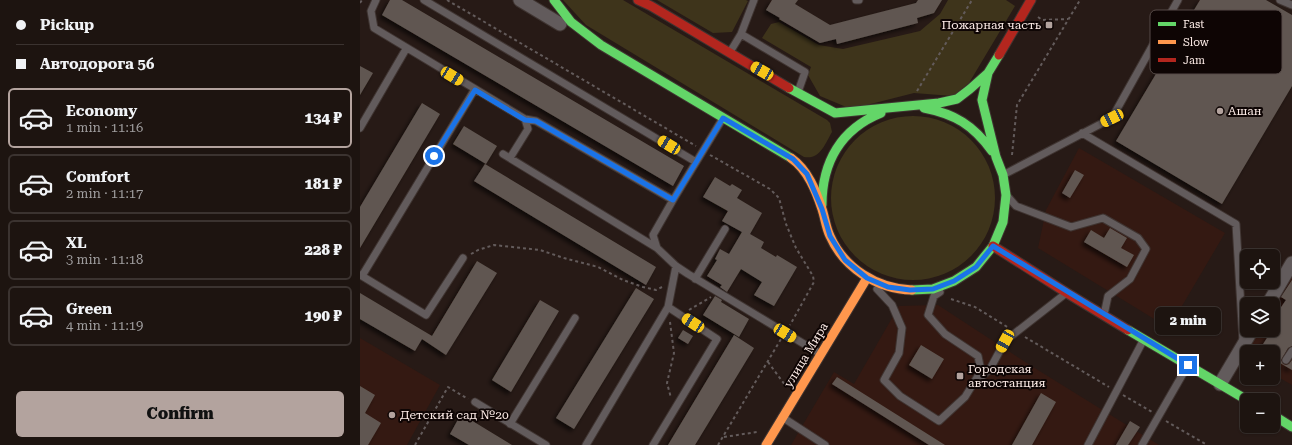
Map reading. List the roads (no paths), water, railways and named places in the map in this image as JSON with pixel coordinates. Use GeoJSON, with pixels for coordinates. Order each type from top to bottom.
{"type":"FeatureCollection","features":[{"type":"Feature","properties":{"kind":"main road"},"geometry":{"type":"LineString","coordinates":[[554,0],[571,22],[601,45],[793,159],[807,174],[822,209],[830,236],[845,260],[867,278],[888,287],[910,290],[933,289],[954,281],[976,267],[993,246],[1003,222],[1006,195],[1003,175],[996,157],[982,100],[988,72]]}},
{"type":"Feature","properties":{"kind":"main road"},"geometry":{"type":"LineString","coordinates":[[638,0],[730,52],[797,93],[835,113],[897,108],[939,103],[957,99],[988,72],[1031,0]]}},
{"type":"Feature","properties":{"kind":"main road"},"geometry":{"type":"LineString","coordinates":[[913,106],[941,110],[964,121],[982,137],[996,157]]}},
{"type":"Feature","properties":{"kind":"main road"},"geometry":{"type":"LineString","coordinates":[[822,209],[822,186],[828,163],[840,143],[856,127],[875,114],[897,108]]}},
{"type":"Feature","properties":{"kind":"main road"},"geometry":{"type":"LineString","coordinates":[[993,246],[1104,315],[1240,396]]}},
{"type":"Feature","properties":{"kind":"main road","name":"улица Мира"},"geometry":{"type":"LineString","coordinates":[[766,445],[867,278]]}},
{"type":"Feature","properties":{"kind":"main road"},"geometry":{"type":"LineString","coordinates":[[1280,419],[1292,427]]}},
{"type":"Feature","properties":{"kind":"street"},"geometry":{"type":"LineString","coordinates":[[520,0],[560,24]]}},
{"type":"Feature","properties":{"kind":"street"},"geometry":{"type":"LineString","coordinates":[[1272,297],[1292,263]]}},
{"type":"Feature","properties":{"kind":"street"},"geometry":{"type":"LineString","coordinates":[[1220,384],[1248,337]]}},
{"type":"Feature","properties":{"kind":"lane"},"geometry":{"type":"LineString","coordinates":[[376,0],[371,11],[374,28],[406,49],[525,120],[536,121],[673,200]]}},
{"type":"Feature","properties":{"kind":"lane"},"geometry":{"type":"LineString","coordinates":[[424,0],[696,162]]}},
{"type":"Feature","properties":{"kind":"lane"},"geometry":{"type":"LineString","coordinates":[[730,52],[741,34],[754,0]]}},
{"type":"Feature","properties":{"kind":"lane"},"geometry":{"type":"LineString","coordinates":[[1172,10],[1178,0]]}},
{"type":"Feature","properties":{"kind":"lane"},"geometry":{"type":"LineString","coordinates":[[1280,0],[1292,4]]}},
{"type":"Feature","properties":{"kind":"lane"},"geometry":{"type":"LineString","coordinates":[[741,34],[805,72],[797,93]]}},
{"type":"Feature","properties":{"kind":"lane"},"geometry":{"type":"LineString","coordinates":[[360,128],[406,49]]}},
{"type":"Feature","properties":{"kind":"lane"},"geometry":{"type":"LineString","coordinates":[[1003,175],[1112,118],[1150,50]]}},
{"type":"Feature","properties":{"kind":"lane"},"geometry":{"type":"LineString","coordinates":[[463,258],[426,316],[361,276],[475,90]]}},
{"type":"Feature","properties":{"kind":"lane"},"geometry":{"type":"LineString","coordinates":[[657,248],[653,234],[723,118]]}},
{"type":"Feature","properties":{"kind":"lane"},"geometry":{"type":"LineString","coordinates":[[510,158],[528,129],[525,120]]}},
{"type":"Feature","properties":{"kind":"lane"},"geometry":{"type":"LineString","coordinates":[[1082,133],[1236,224],[1244,344]]}},
{"type":"Feature","properties":{"kind":"lane"},"geometry":{"type":"LineString","coordinates":[[503,154],[657,248],[676,266],[695,279],[820,354]]}},
{"type":"Feature","properties":{"kind":"lane"},"geometry":{"type":"LineString","coordinates":[[1006,195],[1016,206],[1071,227],[1103,218],[1138,238],[1146,249],[1130,279],[1108,296],[1104,315]]}},
{"type":"Feature","properties":{"kind":"lane"},"geometry":{"type":"LineString","coordinates":[[695,279],[725,229]]}},
{"type":"Feature","properties":{"kind":"lane"},"geometry":{"type":"LineString","coordinates":[[586,445],[668,307],[676,266]]}},
{"type":"Feature","properties":{"kind":"lane"},"geometry":{"type":"LineString","coordinates":[[867,278],[892,305],[902,328],[899,353],[884,380],[900,396],[939,421],[965,397],[981,371],[978,356],[945,334],[928,315],[934,296],[954,281]]}},
{"type":"Feature","properties":{"kind":"lane"},"geometry":{"type":"LineString","coordinates":[[974,384],[990,369],[1005,341],[1068,293]]}},
{"type":"Feature","properties":{"kind":"lane"},"geometry":{"type":"LineString","coordinates":[[653,445],[717,339],[668,307]]}},
{"type":"Feature","properties":{"kind":"lane"},"geometry":{"type":"LineString","coordinates":[[510,424],[575,318]]}},
{"type":"Feature","properties":{"kind":"lane"},"geometry":{"type":"LineString","coordinates":[[1088,445],[1144,338]]}},
{"type":"Feature","properties":{"kind":"lane"},"geometry":{"type":"LineString","coordinates":[[1286,360],[1292,351]]}},
{"type":"Feature","properties":{"kind":"lane"},"geometry":{"type":"LineString","coordinates":[[1142,445],[1188,365]]}},
{"type":"Feature","properties":{"kind":"lane"},"geometry":{"type":"LineString","coordinates":[[475,402],[546,445]]}},
{"type":"Feature","properties":{"kind":"lane"},"geometry":{"type":"LineString","coordinates":[[782,417],[825,445]]}},
{"type":"Feature","properties":{"kind":"place","name":"Пожарная часть"},"geometry":{"type":"Point","coordinates":[1049,25]}},
{"type":"Feature","properties":{"kind":"place","name":"Ашан"},"geometry":{"type":"Point","coordinates":[1220,111]}},
{"type":"Feature","properties":{"kind":"place","name":"Городская автостанция"},"geometry":{"type":"Point","coordinates":[960,376]}},
{"type":"Feature","properties":{"kind":"place","name":"Детский сад №20"},"geometry":{"type":"Point","coordinates":[392,415]}}]}
